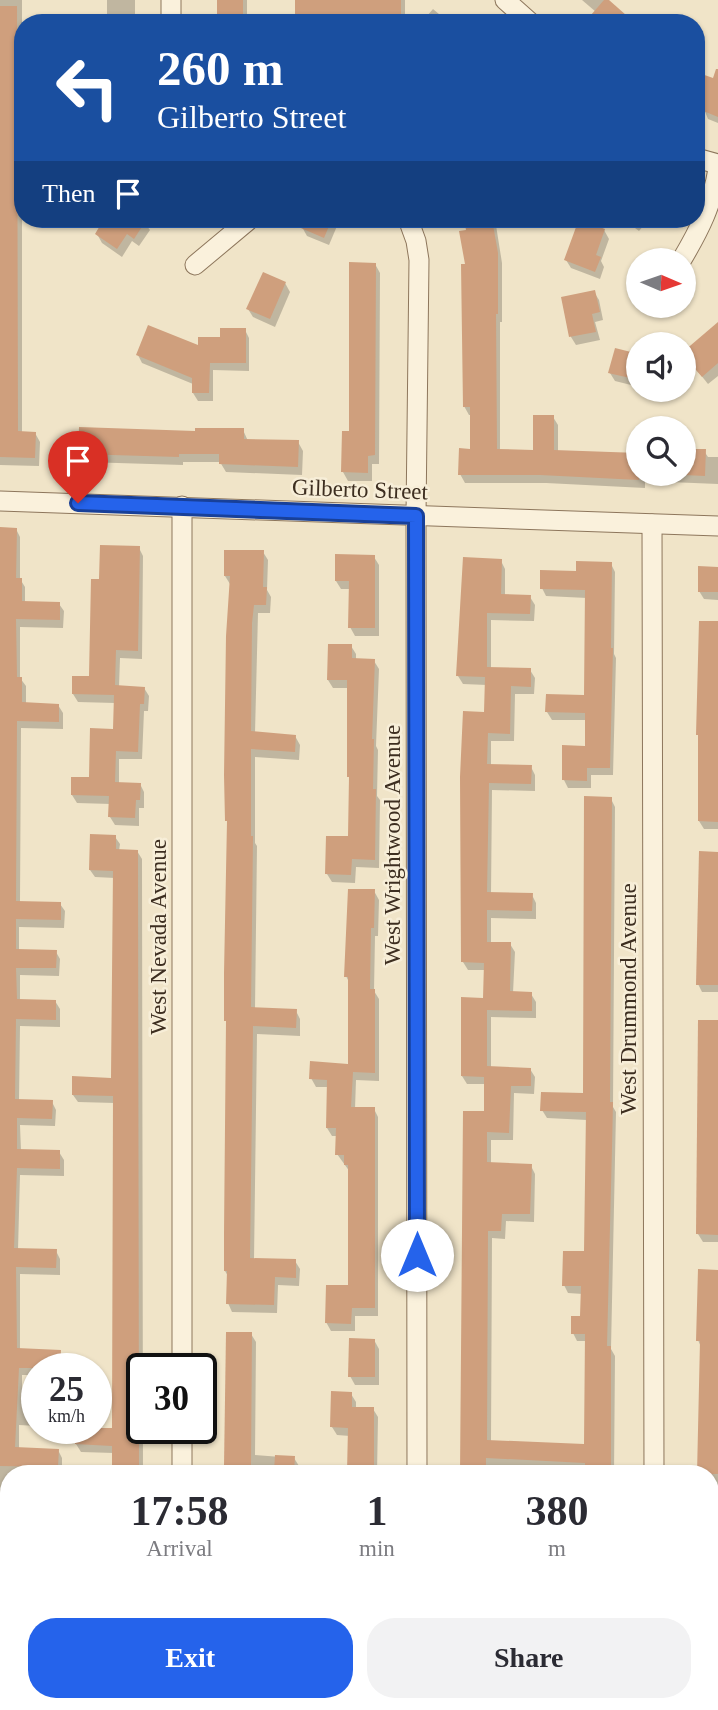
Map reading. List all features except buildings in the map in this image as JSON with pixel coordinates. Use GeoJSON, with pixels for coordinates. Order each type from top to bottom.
{"type":"FeatureCollection","features":[{"type":"Feature","properties":{"kind":"street"},"geometry":{"type":"LineString","coordinates":[[505,0],[521,14]]}},
{"type":"Feature","properties":{"kind":"street"},"geometry":{"type":"LineString","coordinates":[[705,219],[715,190],[718,166]]}},
{"type":"Feature","properties":{"kind":"street"},"geometry":{"type":"LineString","coordinates":[[195,265],[239,228]]}},
{"type":"Feature","properties":{"kind":"street","name":"West Wrightwood Avenue"},"geometry":{"type":"LineString","coordinates":[[411,228],[419,260],[416,516],[417,1465]]}},
{"type":"Feature","properties":{"kind":"street"},"geometry":{"type":"LineString","coordinates":[[689,248],[701,228]]}},
{"type":"Feature","properties":{"kind":"street","name":"Gilberto Street"},"geometry":{"type":"LineString","coordinates":[[0,501],[718,526]]}},
{"type":"Feature","properties":{"kind":"street","name":"West Nevada Avenue"},"geometry":{"type":"LineString","coordinates":[[182,506],[182,1353]]}},
{"type":"Feature","properties":{"kind":"street","name":"West Drummond Avenue"},"geometry":{"type":"LineString","coordinates":[[652,524],[654,1465]]}},
{"type":"Feature","properties":{"kind":"street"},"geometry":{"type":"LineString","coordinates":[[183,1444],[183,1465]]}},
{"type":"Feature","properties":{"kind":"route"},"geometry":{"type":"LineString","coordinates":[[78,503],[416,516],[417,1255]]}}]}
